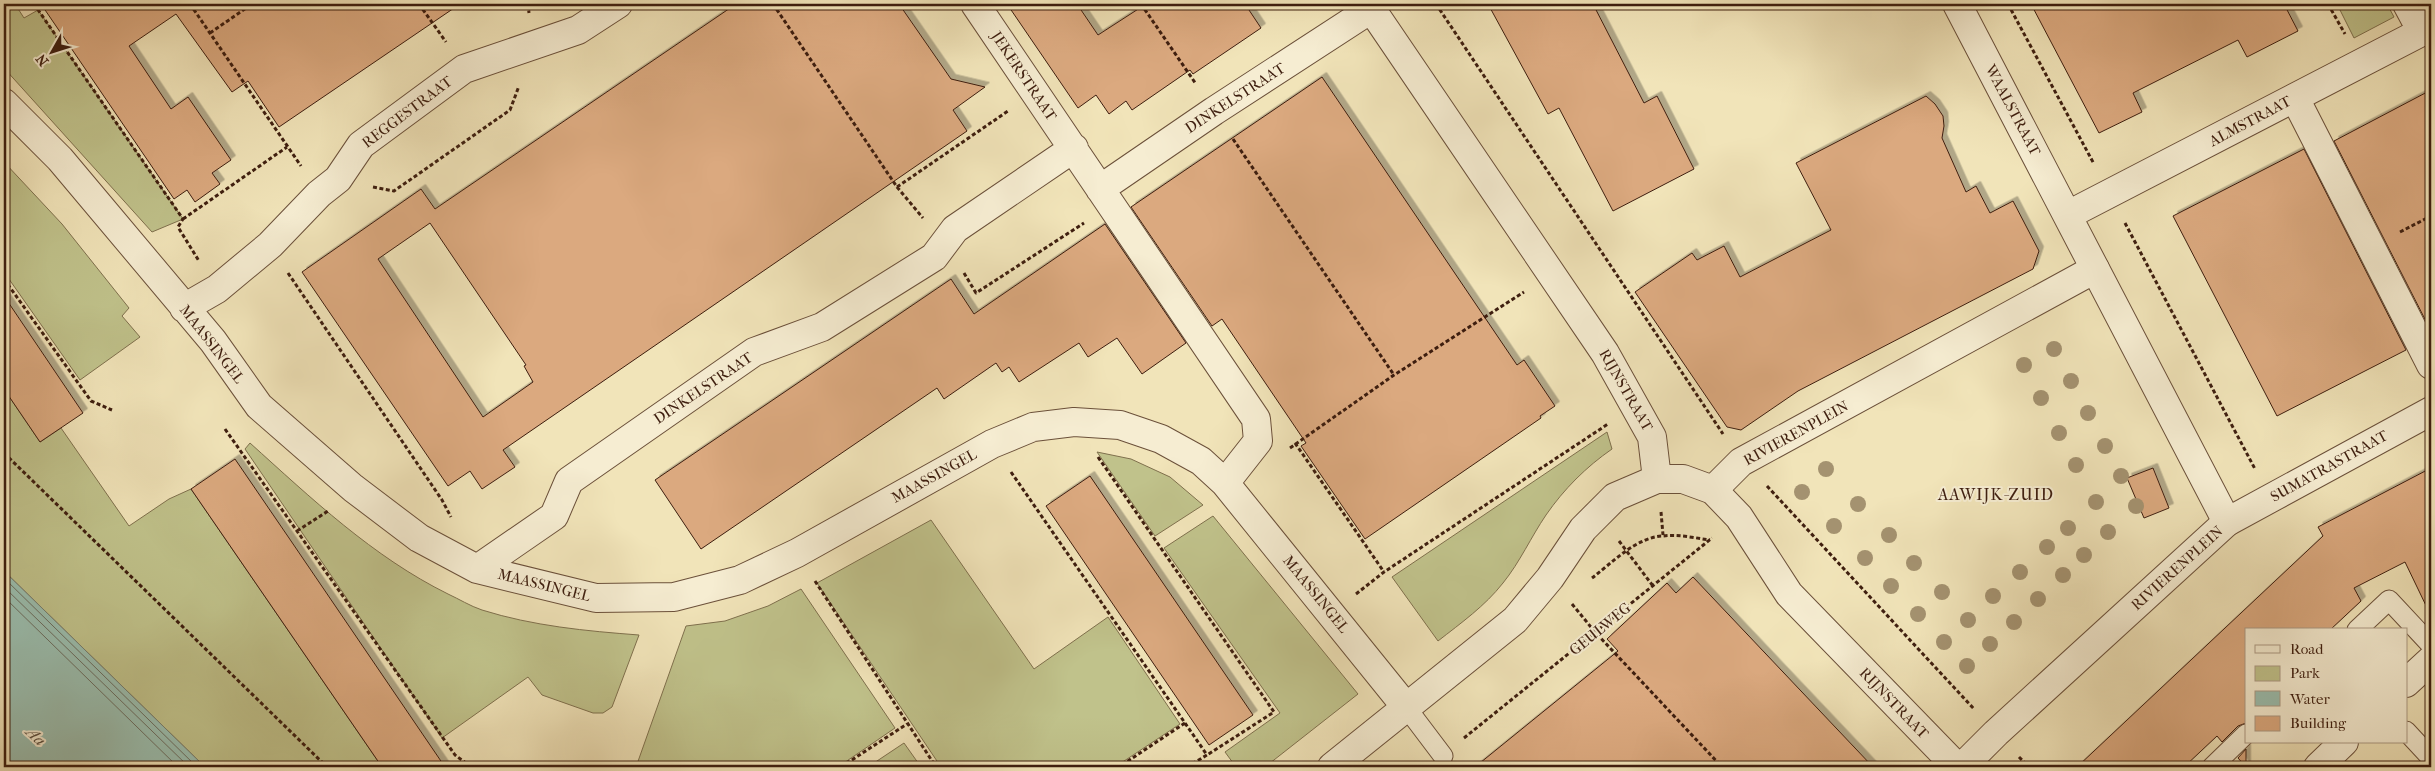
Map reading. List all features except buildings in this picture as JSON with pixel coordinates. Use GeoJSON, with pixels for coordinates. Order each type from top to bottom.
{"type":"FeatureCollection","features":[{"type":"Feature","properties":{"kind":"street","name":"REGGESTRAAT"},"geometry":{"type":"LineString","coordinates":[[184,308],[217,289],[270,245],[328,186],[361,145],[464,69],[535,43],[578,30],[618,4]]}},
{"type":"Feature","properties":{"kind":"street","name":"JEKERSTRAAT"},"geometry":{"type":"LineString","coordinates":[[975,4],[1074,148]]}},
{"type":"Feature","properties":{"kind":"street","name":"WAALSTRAAT"},"geometry":{"type":"LineString","coordinates":[[1957,4],[2068,215]]}},
{"type":"Feature","properties":{"kind":"street"},"geometry":{"type":"LineString","coordinates":[[2407,4],[2427,29]]}},
{"type":"Feature","properties":{"kind":"street","name":"DINKELSTRAAT"},"geometry":{"type":"LineString","coordinates":[[1106,197],[1214,111],[1370,7]]}},
{"type":"Feature","properties":{"kind":"street","name":"RIJNSTRAAT"},"geometry":{"type":"LineString","coordinates":[[1370,7],[1605,352],[1652,437],[1657,479],[1683,479],[1713,490],[1739,516],[1789,594],[1957,767]]}},
{"type":"Feature","properties":{"kind":"street","name":"ALMSTRAAT"},"geometry":{"type":"LineString","coordinates":[[2068,215],[2427,29]]}},
{"type":"Feature","properties":{"kind":"street"},"geometry":{"type":"LineString","coordinates":[[2295,98],[2431,365]]}},
{"type":"Feature","properties":{"kind":"street","name":"MAASSINGEL"},"geometry":{"type":"LineString","coordinates":[[4,102],[60,159],[213,341],[259,406],[353,488],[419,538],[477,569],[596,598],[674,597],[740,580],[797,553],[992,444],[1033,427],[1074,422],[1120,425],[1161,439],[1201,461],[1225,483],[1406,707]]}},
{"type":"Feature","properties":{"kind":"street","name":"DINKELSTRAAT"},"geometry":{"type":"LineString","coordinates":[[477,569],[554,516],[569,481],[593,464],[754,352],[822,327],[934,257],[955,228],[1074,148]]}},
{"type":"Feature","properties":{"kind":"street"},"geometry":{"type":"LineString","coordinates":[[1074,148],[1256,419],[1258,441],[1225,483]]}},
{"type":"Feature","properties":{"kind":"street","name":"RIVIERENPLEIN"},"geometry":{"type":"LineString","coordinates":[[1962,767],[1996,733],[2227,522],[2068,215]]}},
{"type":"Feature","properties":{"kind":"street","name":"RIVIERENPLEIN"},"geometry":{"type":"LineString","coordinates":[[1713,490],[1741,462],[2096,269]]}},
{"type":"Feature","properties":{"kind":"street","name":"SUMATRASTRAAT"},"geometry":{"type":"LineString","coordinates":[[2227,522],[2431,411]]}},
{"type":"Feature","properties":{"kind":"street"},"geometry":{"type":"LineString","coordinates":[[1332,767],[1515,620],[1550,578],[1583,529],[1615,497],[1657,479]]}},
{"type":"Feature","properties":{"kind":"street"},"geometry":{"type":"LineString","coordinates":[[2408,681],[2431,660]]}},
{"type":"Feature","properties":{"kind":"street"},"geometry":{"type":"LineString","coordinates":[[2318,767],[2342,744]]}},
{"type":"Feature","properties":{"kind":"lane"},"geometry":{"type":"LineString","coordinates":[[2359,628],[2389,600],[2431,645]]}},
{"type":"Feature","properties":{"kind":"lane"},"geometry":{"type":"LineString","coordinates":[[1406,707],[1443,756]]}},
{"type":"Feature","properties":{"kind":"lane"},"geometry":{"type":"LineString","coordinates":[[2408,733],[2431,758]]}},
{"type":"Feature","properties":{"kind":"lane"},"geometry":{"type":"LineString","coordinates":[[2212,767],[2245,735]]}},
{"type":"Feature","properties":{"kind":"path"},"geometry":{"type":"LineString","coordinates":[[34,4],[183,219]]}},
{"type":"Feature","properties":{"kind":"path"},"geometry":{"type":"LineString","coordinates":[[190,4],[287,147],[328,186],[394,191],[510,110],[535,43],[528,4]]}},
{"type":"Feature","properties":{"kind":"path"},"geometry":{"type":"LineString","coordinates":[[210,33],[252,4]]}},
{"type":"Feature","properties":{"kind":"path"},"geometry":{"type":"LineString","coordinates":[[419,4],[464,69]]}},
{"type":"Feature","properties":{"kind":"path"},"geometry":{"type":"LineString","coordinates":[[773,4],[897,187],[944,243],[976,293],[1106,197]]}},
{"type":"Feature","properties":{"kind":"path"},"geometry":{"type":"LineString","coordinates":[[1141,4],[1394,375]]}},
{"type":"Feature","properties":{"kind":"path"},"geometry":{"type":"LineString","coordinates":[[1436,4],[1741,462],[1769,488],[2029,767]]}},
{"type":"Feature","properties":{"kind":"path"},"geometry":{"type":"LineString","coordinates":[[2008,4],[2270,498]]}},
{"type":"Feature","properties":{"kind":"path"},"geometry":{"type":"LineString","coordinates":[[897,187],[1036,93]]}},
{"type":"Feature","properties":{"kind":"path"},"geometry":{"type":"LineString","coordinates":[[217,289],[178,227],[183,219],[287,147]]}},
{"type":"Feature","properties":{"kind":"path"},"geometry":{"type":"LineString","coordinates":[[270,245],[442,500],[477,569]]}},
{"type":"Feature","properties":{"kind":"path"},"geometry":{"type":"LineString","coordinates":[[1288,449],[1394,375],[1552,274]]}},
{"type":"Feature","properties":{"kind":"path"},"geometry":{"type":"LineString","coordinates":[[4,279],[91,402],[112,410]]}},
{"type":"Feature","properties":{"kind":"path"},"geometry":{"type":"LineString","coordinates":[[1331,612],[1384,572],[1636,406]]}},
{"type":"Feature","properties":{"kind":"path"},"geometry":{"type":"LineString","coordinates":[[1256,419],[1295,443],[1384,572]]}},
{"type":"Feature","properties":{"kind":"path"},"geometry":{"type":"LineString","coordinates":[[1074,422],[1274,712],[1187,767]]}},
{"type":"Feature","properties":{"kind":"path"},"geometry":{"type":"LineString","coordinates":[[225,429],[455,755],[471,767]]}},
{"type":"Feature","properties":{"kind":"path"},"geometry":{"type":"LineString","coordinates":[[992,444],[1206,755]]}},
{"type":"Feature","properties":{"kind":"path"},"geometry":{"type":"LineString","coordinates":[[4,453],[327,767]]}},
{"type":"Feature","properties":{"kind":"path","name":"GEULWEG"},"geometry":{"type":"LineString","coordinates":[[1443,756],[1739,516],[1769,488]]}},
{"type":"Feature","properties":{"kind":"path"},"geometry":{"type":"LineString","coordinates":[[1599,514],[1653,586]]}},
{"type":"Feature","properties":{"kind":"path"},"geometry":{"type":"LineString","coordinates":[[1589,580],[1627,551],[1652,538],[1663,536],[1709,540],[1760,549]]}},
{"type":"Feature","properties":{"kind":"path"},"geometry":{"type":"LineString","coordinates":[[797,553],[906,724],[936,767]]}},
{"type":"Feature","properties":{"kind":"path"},"geometry":{"type":"LineString","coordinates":[[1550,578],[1595,632],[1722,767]]}},
{"type":"Feature","properties":{"kind":"path"},"geometry":{"type":"LineString","coordinates":[[1119,767],[1184,723]]}},
{"type":"Feature","properties":{"kind":"path"},"geometry":{"type":"LineString","coordinates":[[841,767],[906,724]]}},
{"type":"Feature","properties":{"kind":"green space"},"geometry":{"type":"Polygon","coordinates":[[[4,4],[15,4],[24,18],[38,10],[183,219],[152,232],[4,68],[4,4]]]}},
{"type":"Feature","properties":{"kind":"green space"},"geometry":{"type":"Polygon","coordinates":[[[2337,4],[2387,4],[2394,17],[2354,38],[2337,4]]]}},
{"type":"Feature","properties":{"kind":"green space"},"geometry":{"type":"Polygon","coordinates":[[[4,162],[62,224],[129,308],[122,316],[140,337],[80,380],[4,272],[4,162]]]}},
{"type":"Feature","properties":{"kind":"green space"},"geometry":{"type":"Polygon","coordinates":[[[4,389],[40,442],[61,428],[129,526],[169,499],[191,489],[382,767],[205,767],[4,571],[4,389]]]}},
{"type":"Feature","properties":{"kind":"green space"},"geometry":{"type":"Polygon","coordinates":[[[1607,432],[1612,449],[1584,471],[1560,496],[1541,523],[1515,567],[1496,591],[1472,614],[1438,641],[1392,577],[1607,432]]]}},
{"type":"Feature","properties":{"kind":"green space"},"geometry":{"type":"Polygon","coordinates":[[[250,443],[320,505],[368,544],[394,563],[448,594],[482,610],[501,616],[579,630],[639,635],[612,707],[603,713],[593,713],[542,695],[528,677],[442,738],[245,449],[250,443]]]}},
{"type":"Feature","properties":{"kind":"green space"},"geometry":{"type":"Polygon","coordinates":[[[1097,452],[1131,459],[1170,477],[1203,505],[1155,536],[1097,452]]]}},
{"type":"Feature","properties":{"kind":"green space"},"geometry":{"type":"Polygon","coordinates":[[[1213,516],[1358,694],[1265,767],[1236,767],[1225,752],[1280,713],[1164,548],[1213,516]]]}},
{"type":"Feature","properties":{"kind":"green space"},"geometry":{"type":"Polygon","coordinates":[[[931,520],[1034,669],[1108,617],[1180,724],[1115,767],[941,767],[817,583],[931,520]]]}},
{"type":"Feature","properties":{"kind":"green space"},"geometry":{"type":"Polygon","coordinates":[[[801,589],[895,728],[838,767],[636,767],[686,626],[725,621],[768,606],[801,589]]]}},
{"type":"Feature","properties":{"kind":"green space"},"geometry":{"type":"Polygon","coordinates":[[[904,743],[921,767],[868,767],[904,743]]]}},
{"type":"Feature","properties":{"kind":"water","name":"Aa"},"geometry":{"type":"Polygon","coordinates":[[[4,571],[205,767],[4,767],[4,571]]]}},
{"type":"Feature","properties":{"kind":"district","name":"AAWIJK-ZUID"},"geometry":{"type":"Point","coordinates":[1996,494]}}]}
